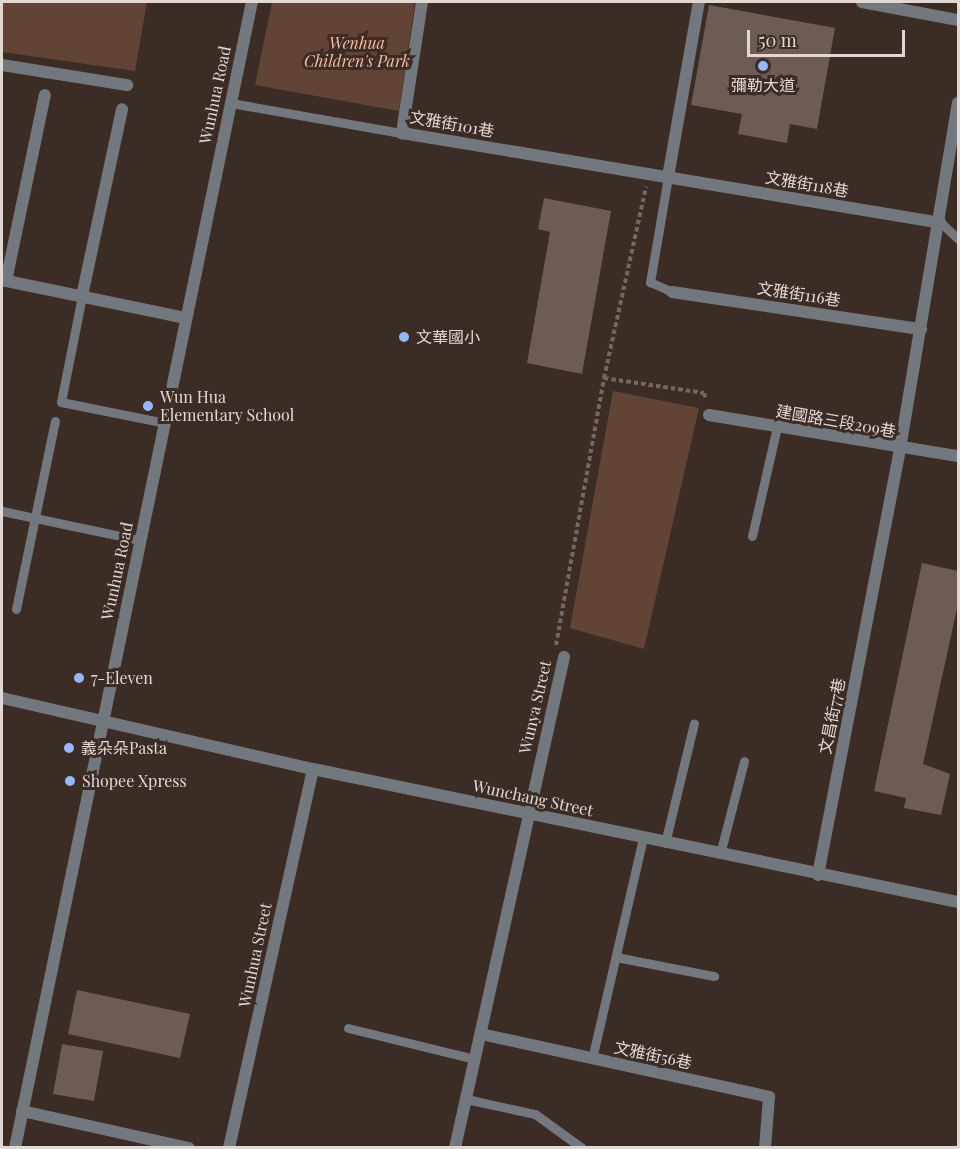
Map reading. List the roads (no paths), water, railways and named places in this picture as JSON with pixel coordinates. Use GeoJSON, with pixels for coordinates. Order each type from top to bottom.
{"type":"FeatureCollection","features":[{"type":"Feature","properties":{"kind":"street","name":"Wunhua Road"},"geometry":{"type":"LineString","coordinates":[[15,1148],[252,2]]}},
{"type":"Feature","properties":{"kind":"street"},"geometry":{"type":"LineString","coordinates":[[402,133],[422,2]]}},
{"type":"Feature","properties":{"kind":"street"},"geometry":{"type":"LineString","coordinates":[[668,177],[699,2]]}},
{"type":"Feature","properties":{"kind":"street"},"geometry":{"type":"LineString","coordinates":[[862,2],[958,20]]}},
{"type":"Feature","properties":{"kind":"street"},"geometry":{"type":"LineString","coordinates":[[2,65],[127,85]]}},
{"type":"Feature","properties":{"kind":"street"},"geometry":{"type":"LineString","coordinates":[[45,95],[4,280],[186,318]]}},
{"type":"Feature","properties":{"kind":"street","name":"文昌街77巷"},"geometry":{"type":"LineString","coordinates":[[818,874],[900,449],[941,223],[958,103]]}},
{"type":"Feature","properties":{"kind":"street"},"geometry":{"type":"LineString","coordinates":[[82,296],[122,109]]}},
{"type":"Feature","properties":{"kind":"street","name":"文雅街101巷"},"geometry":{"type":"LineString","coordinates":[[402,133],[668,177]]}},
{"type":"Feature","properties":{"kind":"street","name":"文雅街118巷"},"geometry":{"type":"LineString","coordinates":[[668,177],[941,223]]}},
{"type":"Feature","properties":{"kind":"street","name":"文雅街116巷"},"geometry":{"type":"LineString","coordinates":[[672,292],[921,329]]}},
{"type":"Feature","properties":{"kind":"street","name":"建國路三段209巷"},"geometry":{"type":"LineString","coordinates":[[709,415],[900,449],[958,456]]}},
{"type":"Feature","properties":{"kind":"street","name":"Wunya Street"},"geometry":{"type":"LineString","coordinates":[[455,1148],[527,814],[564,657]]}},
{"type":"Feature","properties":{"kind":"street","name":"Wunchang Street"},"geometry":{"type":"LineString","coordinates":[[2,699],[103,719],[313,770],[958,903]]}},
{"type":"Feature","properties":{"kind":"street","name":"Wunhua Street"},"geometry":{"type":"LineString","coordinates":[[230,1148],[313,770]]}},
{"type":"Feature","properties":{"kind":"street","name":"文雅街56巷"},"geometry":{"type":"LineString","coordinates":[[481,1034],[770,1097],[765,1148]]}},
{"type":"Feature","properties":{"kind":"street"},"geometry":{"type":"LineString","coordinates":[[22,1111],[189,1148]]}},
{"type":"Feature","properties":{"kind":"lane","name":"文雅街101巷"},"geometry":{"type":"LineString","coordinates":[[231,103],[402,133]]}},
{"type":"Feature","properties":{"kind":"lane"},"geometry":{"type":"LineString","coordinates":[[668,177],[650,282],[672,292]]}},
{"type":"Feature","properties":{"kind":"lane"},"geometry":{"type":"LineString","coordinates":[[941,223],[958,239]]}},
{"type":"Feature","properties":{"kind":"lane"},"geometry":{"type":"LineString","coordinates":[[82,296],[61,402],[165,423]]}},
{"type":"Feature","properties":{"kind":"lane"},"geometry":{"type":"LineString","coordinates":[[16,609],[55,421]]}},
{"type":"Feature","properties":{"kind":"lane"},"geometry":{"type":"LineString","coordinates":[[752,536],[777,427]]}},
{"type":"Feature","properties":{"kind":"lane"},"geometry":{"type":"LineString","coordinates":[[2,511],[140,540]]}},
{"type":"Feature","properties":{"kind":"lane"},"geometry":{"type":"LineString","coordinates":[[665,843],[693,723]]}},
{"type":"Feature","properties":{"kind":"lane"},"geometry":{"type":"LineString","coordinates":[[720,854],[744,761]]}},
{"type":"Feature","properties":{"kind":"lane"},"geometry":{"type":"LineString","coordinates":[[592,1059],[643,838]]}},
{"type":"Feature","properties":{"kind":"lane"},"geometry":{"type":"LineString","coordinates":[[616,957],[714,976]]}},
{"type":"Feature","properties":{"kind":"lane"},"geometry":{"type":"LineString","coordinates":[[348,1028],[475,1059]]}},
{"type":"Feature","properties":{"kind":"lane"},"geometry":{"type":"LineString","coordinates":[[466,1099],[535,1114],[582,1148]]}},
{"type":"Feature","properties":{"kind":"place","name":"彌勒大道"},"geometry":{"type":"Point","coordinates":[763,66]}},
{"type":"Feature","properties":{"kind":"place","name":"文華國小"},"geometry":{"type":"Point","coordinates":[404,337]}},
{"type":"Feature","properties":{"kind":"place","name":"Wun Hua Elementary School"},"geometry":{"type":"Point","coordinates":[148,406]}},
{"type":"Feature","properties":{"kind":"place","name":"7-Eleven"},"geometry":{"type":"Point","coordinates":[79,678]}},
{"type":"Feature","properties":{"kind":"place","name":"義朵朵Pasta"},"geometry":{"type":"Point","coordinates":[69,748]}},
{"type":"Feature","properties":{"kind":"place","name":"Shopee Xpress"},"geometry":{"type":"Point","coordinates":[70,781]}},
{"type":"Feature","properties":{"kind":"park label","name":"Wenhua Children's Park"},"geometry":{"type":"Point","coordinates":[357,52]}}]}
